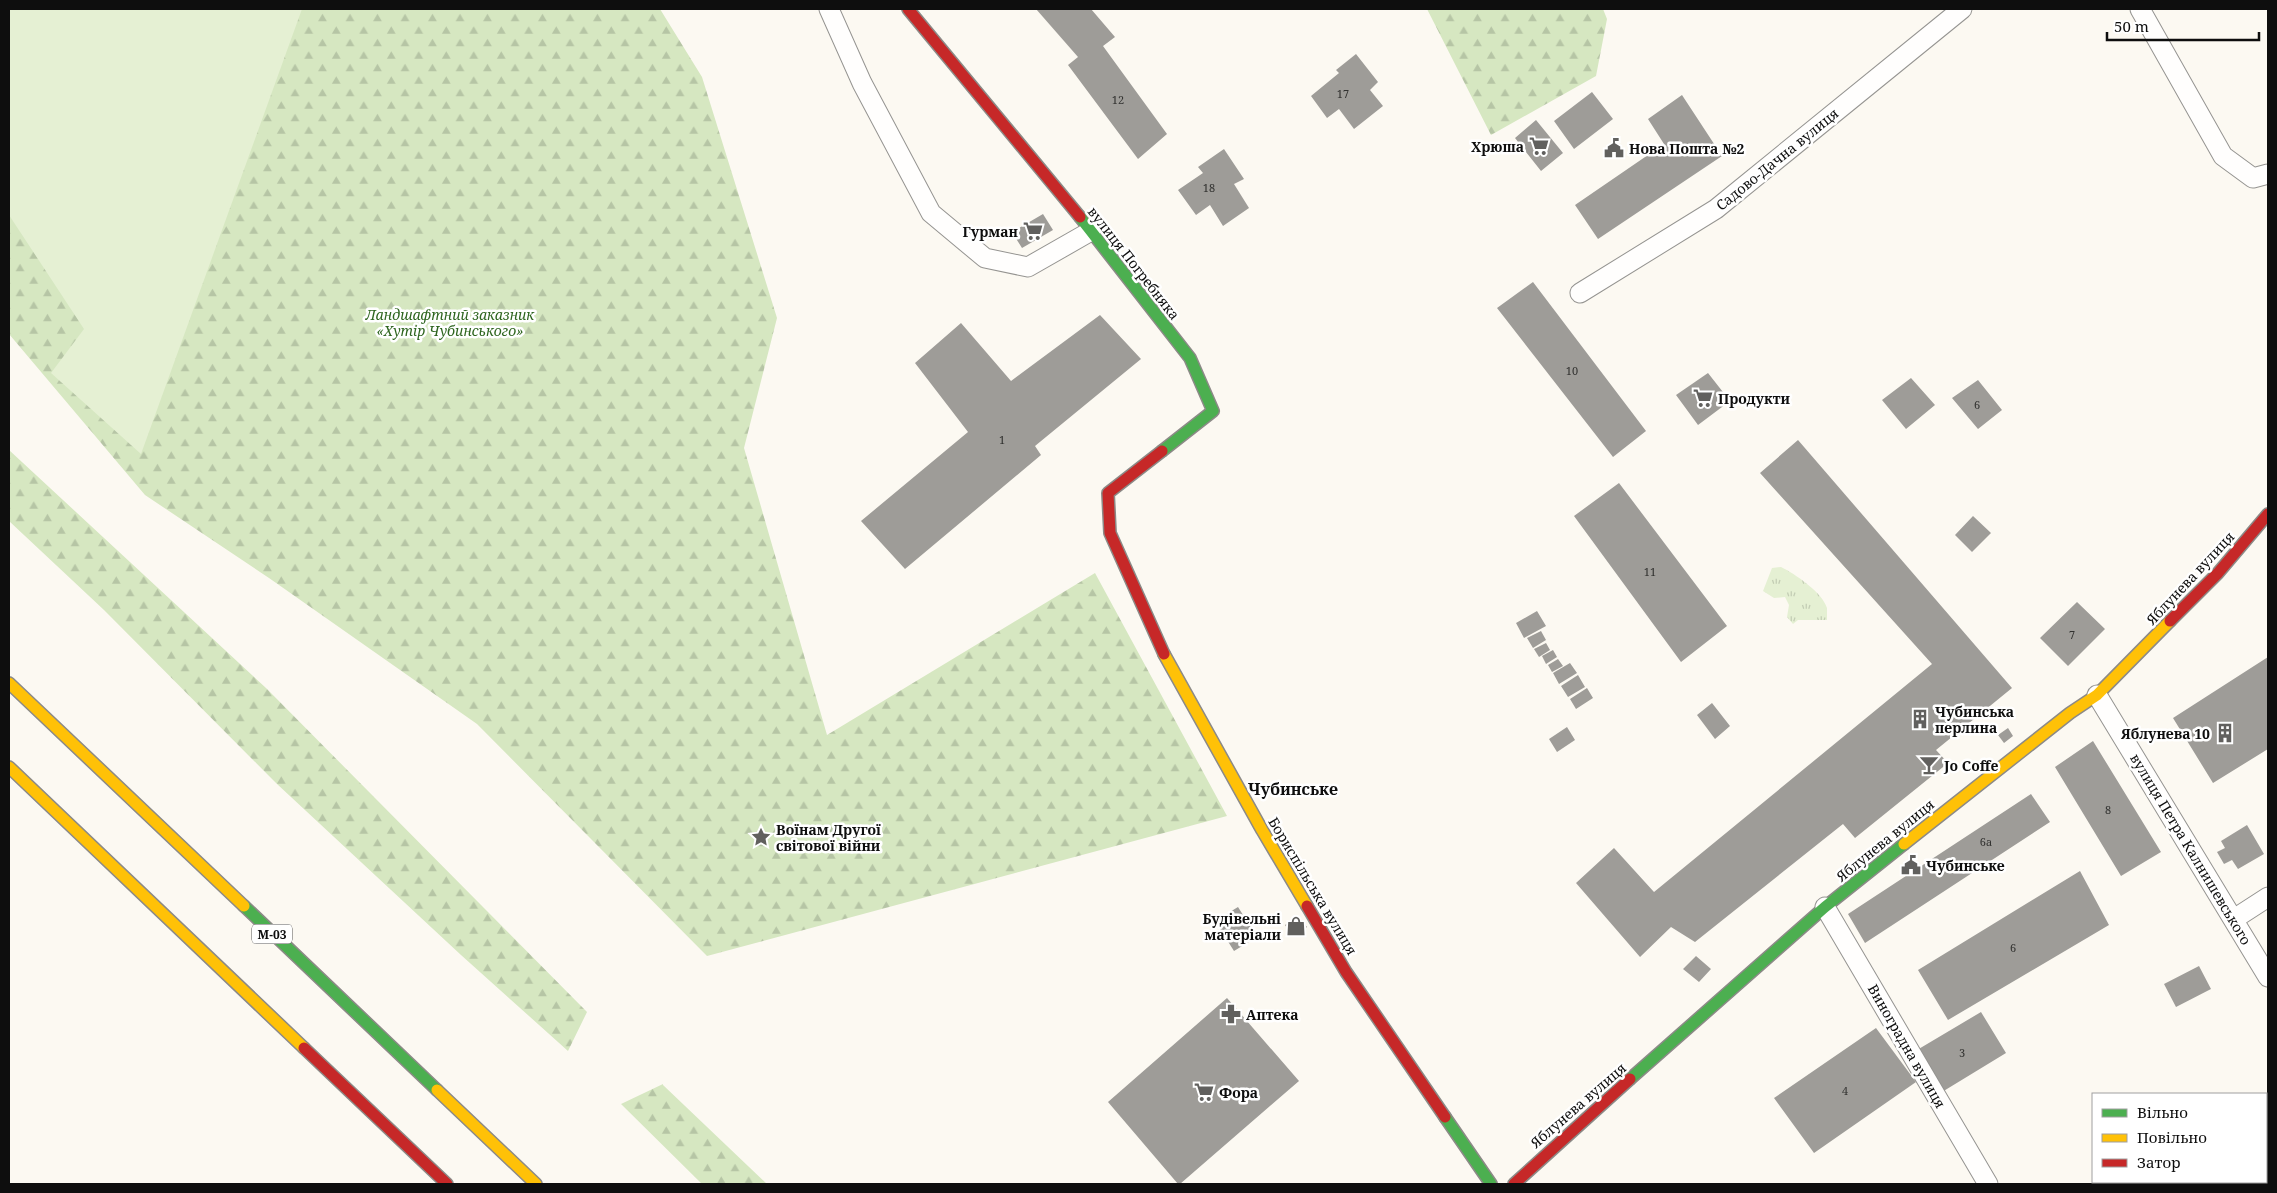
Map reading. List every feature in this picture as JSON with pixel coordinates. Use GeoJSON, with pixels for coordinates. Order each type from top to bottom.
{"type":"FeatureCollection","features":[{"type":"Feature","properties":{"kind":"main road","name":"вулиця Погребняка"},"geometry":{"type":"LineString","coordinates":[[908,9],[1091,231],[1190,358],[1213,411],[1108,493],[1110,533]]}},
{"type":"Feature","properties":{"kind":"main road","name":"Яблунева вулиця"},"geometry":{"type":"LineString","coordinates":[[1514,1184],[1825,907],[2070,713],[2098,695],[2218,573],[2268,514]]}},
{"type":"Feature","properties":{"kind":"main road","name":"Бориспільська вулиця"},"geometry":{"type":"LineString","coordinates":[[1110,533],[1170,667],[1262,830],[1346,972],[1491,1184]]}},
{"type":"Feature","properties":{"kind":"main road","name":"М-03"},"geometry":{"type":"LineString","coordinates":[[9,683],[536,1184]]}},
{"type":"Feature","properties":{"kind":"main road"},"geometry":{"type":"LineString","coordinates":[[9,767],[447,1184]]}},
{"type":"Feature","properties":{"kind":"street"},"geometry":{"type":"LineString","coordinates":[[829,9],[862,83],[930,213],[985,258],[1028,267],[1091,231]]}},
{"type":"Feature","properties":{"kind":"street","name":"Садово-Дачна вулиця"},"geometry":{"type":"LineString","coordinates":[[1580,293],[1716,209],[1962,9]]}},
{"type":"Feature","properties":{"kind":"street"},"geometry":{"type":"LineString","coordinates":[[2140,9],[2223,156],[2252,178],[2268,174]]}},
{"type":"Feature","properties":{"kind":"street","name":"вулиця Петра Калнишевського"},"geometry":{"type":"LineString","coordinates":[[2098,695],[2268,978]]}},
{"type":"Feature","properties":{"kind":"street"},"geometry":{"type":"LineString","coordinates":[[2234,919],[2268,897]]}},
{"type":"Feature","properties":{"kind":"street","name":"Виноградна вулиця"},"geometry":{"type":"LineString","coordinates":[[1825,907],[1988,1184]]}},
{"type":"Feature","properties":{"kind":"green space"},"geometry":{"type":"Polygon","coordinates":[[[9,9],[302,9],[141,454],[51,373],[84,329],[9,215],[9,9]]]}},
{"type":"Feature","properties":{"kind":"green space","name":"Ландшафтний заказник «Хутір Чубинського»"},"geometry":{"type":"Polygon","coordinates":[[[64,9],[660,9],[702,77],[777,318],[744,448],[827,735],[1095,573],[1227,816],[707,956],[477,724],[269,578],[145,495],[9,334],[9,117],[64,9]]]}},
{"type":"Feature","properties":{"kind":"green space"},"geometry":{"type":"Polygon","coordinates":[[[1427,9],[1603,9],[1607,19],[1596,76],[1491,135],[1427,9]]]}},
{"type":"Feature","properties":{"kind":"green space"},"geometry":{"type":"Polygon","coordinates":[[[9,450],[266,688],[587,1012],[568,1051],[461,955],[277,784],[104,610],[9,521],[9,450]]]}},
{"type":"Feature","properties":{"kind":"green space"},"geometry":{"type":"Polygon","coordinates":[[[1781,567],[1800,579],[1820,596],[1827,608],[1827,620],[1798,620],[1793,624],[1787,617],[1789,605],[1785,597],[1774,598],[1763,591],[1772,568],[1781,567]]]}},
{"type":"Feature","properties":{"kind":"green space"},"geometry":{"type":"Polygon","coordinates":[[[663,1084],[767,1184],[702,1184],[621,1104],[663,1084]]]}},
{"type":"Feature","properties":{"kind":"building"},"geometry":{"type":"Polygon","coordinates":[[[1036,9],[1091,9],[1115,37],[1103,46],[1167,134],[1138,159],[1068,65],[1078,57],[1036,9]]]}},
{"type":"Feature","properties":{"kind":"building"},"geometry":{"type":"Polygon","coordinates":[[[1356,54],[1378,82],[1370,90],[1383,106],[1354,129],[1339,109],[1327,118],[1311,96],[1339,73],[1336,70],[1356,54]]]}},
{"type":"Feature","properties":{"kind":"building"},"geometry":{"type":"Polygon","coordinates":[[[1592,92],[1613,119],[1574,149],[1554,121],[1592,92]]]}},
{"type":"Feature","properties":{"kind":"building"},"geometry":{"type":"Polygon","coordinates":[[[1682,95],[1722,156],[1598,239],[1575,205],[1664,144],[1648,119],[1682,95]]]}},
{"type":"Feature","properties":{"kind":"building","name":"Хрюша"},"geometry":{"type":"Polygon","coordinates":[[[1536,120],[1563,153],[1541,171],[1515,138],[1536,120]]]}},
{"type":"Feature","properties":{"kind":"building"},"geometry":{"type":"Polygon","coordinates":[[[1224,149],[1244,179],[1234,184],[1249,208],[1223,226],[1210,205],[1196,215],[1178,190],[1203,173],[1198,167],[1224,149]]]}},
{"type":"Feature","properties":{"kind":"building","name":"Гурман"},"geometry":{"type":"Polygon","coordinates":[[[1043,214],[1053,230],[1022,248],[1012,232],[1043,214]]]}},
{"type":"Feature","properties":{"kind":"building"},"geometry":{"type":"Polygon","coordinates":[[[1533,282],[1646,431],[1613,457],[1497,308],[1533,282]]]}},
{"type":"Feature","properties":{"kind":"building"},"geometry":{"type":"Polygon","coordinates":[[[1100,315],[1141,359],[1035,446],[1041,455],[905,569],[861,521],[968,432],[915,363],[961,323],[1011,381],[1100,315]]]}},
{"type":"Feature","properties":{"kind":"building","name":"Продукти"},"geometry":{"type":"Polygon","coordinates":[[[1708,373],[1730,401],[1698,425],[1676,395],[1708,373]]]}},
{"type":"Feature","properties":{"kind":"building"},"geometry":{"type":"Polygon","coordinates":[[[1911,378],[1935,405],[1906,429],[1882,400],[1911,378]]]}},
{"type":"Feature","properties":{"kind":"building"},"geometry":{"type":"Polygon","coordinates":[[[1978,380],[2002,410],[1978,429],[1952,398],[1978,380]]]}},
{"type":"Feature","properties":{"kind":"building","name":"Чубинська перлина"},"geometry":{"type":"Polygon","coordinates":[[[1798,440],[2012,688],[1936,750],[1948,763],[1855,838],[1843,824],[1695,942],[1671,927],[1640,957],[1576,883],[1614,848],[1654,892],[1932,664],[1760,473],[1798,440]]]}},
{"type":"Feature","properties":{"kind":"building"},"geometry":{"type":"Polygon","coordinates":[[[1619,483],[1727,626],[1681,662],[1574,516],[1619,483]]]}},
{"type":"Feature","properties":{"kind":"building"},"geometry":{"type":"Polygon","coordinates":[[[1973,516],[1991,533],[1972,552],[1955,535],[1973,516]]]}},
{"type":"Feature","properties":{"kind":"building"},"geometry":{"type":"Polygon","coordinates":[[[2077,602],[2105,629],[2068,666],[2040,638],[2077,602]]]}},
{"type":"Feature","properties":{"kind":"building"},"geometry":{"type":"Polygon","coordinates":[[[1537,611],[1546,626],[1524,638],[1516,623],[1537,611]]]}},
{"type":"Feature","properties":{"kind":"building"},"geometry":{"type":"Polygon","coordinates":[[[1541,631],[1546,640],[1533,648],[1527,638],[1541,631]]]}},
{"type":"Feature","properties":{"kind":"building"},"geometry":{"type":"Polygon","coordinates":[[[1546,643],[1550,650],[1539,657],[1534,649],[1546,643]]]}},
{"type":"Feature","properties":{"kind":"building"},"geometry":{"type":"Polygon","coordinates":[[[1553,650],[1557,657],[1546,664],[1542,656],[1553,650]]]}},
{"type":"Feature","properties":{"kind":"building","name":"Яблунева 10"},"geometry":{"type":"Polygon","coordinates":[[[2268,657],[2268,749],[2213,783],[2173,718],[2268,657]]]}},
{"type":"Feature","properties":{"kind":"building"},"geometry":{"type":"Polygon","coordinates":[[[1558,659],[1563,666],[1552,672],[1548,665],[1558,659]]]}},
{"type":"Feature","properties":{"kind":"building"},"geometry":{"type":"Polygon","coordinates":[[[1570,663],[1577,673],[1559,684],[1553,673],[1570,663]]]}},
{"type":"Feature","properties":{"kind":"building"},"geometry":{"type":"Polygon","coordinates":[[[1578,675],[1585,687],[1568,697],[1561,686],[1578,675]]]}},
{"type":"Feature","properties":{"kind":"building"},"geometry":{"type":"Polygon","coordinates":[[[1587,688],[1593,698],[1576,709],[1570,699],[1587,688]]]}},
{"type":"Feature","properties":{"kind":"building"},"geometry":{"type":"Polygon","coordinates":[[[1712,703],[1730,726],[1715,739],[1697,715],[1712,703]]]}},
{"type":"Feature","properties":{"kind":"building"},"geometry":{"type":"Polygon","coordinates":[[[1567,727],[1575,740],[1557,752],[1549,739],[1567,727]]]}},
{"type":"Feature","properties":{"kind":"building"},"geometry":{"type":"Polygon","coordinates":[[[2008,728],[2013,736],[2004,743],[1998,735],[2008,728]]]}},
{"type":"Feature","properties":{"kind":"building"},"geometry":{"type":"Polygon","coordinates":[[[2093,741],[2161,852],[2121,876],[2055,767],[2093,741]]]}},
{"type":"Feature","properties":{"kind":"building"},"geometry":{"type":"Polygon","coordinates":[[[2031,794],[2050,822],[1865,943],[1848,914],[2031,794]]]}},
{"type":"Feature","properties":{"kind":"building"},"geometry":{"type":"Polygon","coordinates":[[[2247,825],[2264,854],[2238,869],[2232,860],[2224,864],[2217,852],[2225,848],[2221,841],[2247,825]]]}},
{"type":"Feature","properties":{"kind":"building"},"geometry":{"type":"Polygon","coordinates":[[[2080,871],[2109,925],[1948,1020],[1918,970],[2080,871]]]}},
{"type":"Feature","properties":{"kind":"building"},"geometry":{"type":"Polygon","coordinates":[[[1238,907],[1257,937],[1234,951],[1215,921],[1238,907]]]}},
{"type":"Feature","properties":{"kind":"building","name":"Будівельні матеріали"},"geometry":{"type":"Polygon","coordinates":[[[1298,916],[1307,927],[1293,937],[1285,925],[1298,916]]]}},
{"type":"Feature","properties":{"kind":"building"},"geometry":{"type":"Polygon","coordinates":[[[1696,956],[1711,969],[1699,982],[1683,969],[1696,956]]]}},
{"type":"Feature","properties":{"kind":"building"},"geometry":{"type":"Polygon","coordinates":[[[2199,966],[2211,989],[2176,1007],[2164,984],[2199,966]]]}},
{"type":"Feature","properties":{"kind":"building","name":"Фора"},"geometry":{"type":"Polygon","coordinates":[[[1227,998],[1299,1081],[1178,1184],[1108,1102],[1227,998]]]}},
{"type":"Feature","properties":{"kind":"building"},"geometry":{"type":"Polygon","coordinates":[[[1981,1012],[2006,1053],[1942,1092],[1917,1050],[1981,1012]]]}},
{"type":"Feature","properties":{"kind":"building"},"geometry":{"type":"Polygon","coordinates":[[[1876,1028],[1916,1082],[1814,1153],[1774,1098],[1876,1028]]]}},
{"type":"Feature","properties":{"kind":"traffic: fast"},"geometry":{"type":"LineString","coordinates":[[1080,217],[1190,358],[1213,411],[1162,451]]}},
{"type":"Feature","properties":{"kind":"traffic: fast"},"geometry":{"type":"LineString","coordinates":[[1630,1079],[1825,907],[1904,844]]}},
{"type":"Feature","properties":{"kind":"traffic: fast"},"geometry":{"type":"LineString","coordinates":[[244,906],[437,1090]]}},
{"type":"Feature","properties":{"kind":"traffic: fast"},"geometry":{"type":"LineString","coordinates":[[1445,1117],[1491,1184]]}},
{"type":"Feature","properties":{"kind":"traffic: slow"},"geometry":{"type":"LineString","coordinates":[[1904,844],[2070,713],[2097,695],[2170,621]]}},
{"type":"Feature","properties":{"kind":"traffic: slow"},"geometry":{"type":"LineString","coordinates":[[1164,654],[1262,830],[1307,906]]}},
{"type":"Feature","properties":{"kind":"traffic: slow"},"geometry":{"type":"LineString","coordinates":[[9,683],[244,906]]}},
{"type":"Feature","properties":{"kind":"traffic: slow"},"geometry":{"type":"LineString","coordinates":[[9,767],[304,1048]]}},
{"type":"Feature","properties":{"kind":"traffic: slow"},"geometry":{"type":"LineString","coordinates":[[437,1090],[536,1184]]}},
{"type":"Feature","properties":{"kind":"traffic: jam"},"geometry":{"type":"LineString","coordinates":[[908,9],[1080,217]]}},
{"type":"Feature","properties":{"kind":"traffic: jam"},"geometry":{"type":"LineString","coordinates":[[1162,451],[1108,493],[1110,533],[1164,654]]}},
{"type":"Feature","properties":{"kind":"traffic: jam"},"geometry":{"type":"LineString","coordinates":[[2170,621],[2218,573],[2268,514]]}},
{"type":"Feature","properties":{"kind":"traffic: jam"},"geometry":{"type":"LineString","coordinates":[[1307,906],[1346,972],[1445,1117]]}},
{"type":"Feature","properties":{"kind":"traffic: jam"},"geometry":{"type":"LineString","coordinates":[[304,1048],[447,1184]]}},
{"type":"Feature","properties":{"kind":"traffic: jam"},"geometry":{"type":"LineString","coordinates":[[1514,1184],[1630,1079]]}},
{"type":"Feature","properties":{"kind":"place","name":"Хрюша"},"geometry":{"type":"Point","coordinates":[1539,146]}},
{"type":"Feature","properties":{"kind":"place","name":"Нова Пошта №2"},"geometry":{"type":"Point","coordinates":[1614,148]}},
{"type":"Feature","properties":{"kind":"place","name":"Гурман"},"geometry":{"type":"Point","coordinates":[1033,231]}},
{"type":"Feature","properties":{"kind":"place","name":"Продукти"},"geometry":{"type":"Point","coordinates":[1703,398]}},
{"type":"Feature","properties":{"kind":"place","name":"Чубинська перлина"},"geometry":{"type":"Point","coordinates":[1920,719]}},
{"type":"Feature","properties":{"kind":"place","name":"Яблунева 10"},"geometry":{"type":"Point","coordinates":[2225,733]}},
{"type":"Feature","properties":{"kind":"place","name":"Jo Coffe"},"geometry":{"type":"Point","coordinates":[1929,765]}},
{"type":"Feature","properties":{"kind":"place","name":"Воїнам Другої світової війни"},"geometry":{"type":"Point","coordinates":[761,837]}},
{"type":"Feature","properties":{"kind":"place","name":"Чубинське"},"geometry":{"type":"Point","coordinates":[1911,865]}},
{"type":"Feature","properties":{"kind":"place","name":"Будівельні матеріали"},"geometry":{"type":"Point","coordinates":[1296,926]}},
{"type":"Feature","properties":{"kind":"place","name":"Аптека"},"geometry":{"type":"Point","coordinates":[1231,1014]}},
{"type":"Feature","properties":{"kind":"place","name":"Фора"},"geometry":{"type":"Point","coordinates":[1204,1092]}},
{"type":"Feature","properties":{"kind":"district","name":"Чубинське"},"geometry":{"type":"Point","coordinates":[1293,789]}}]}
